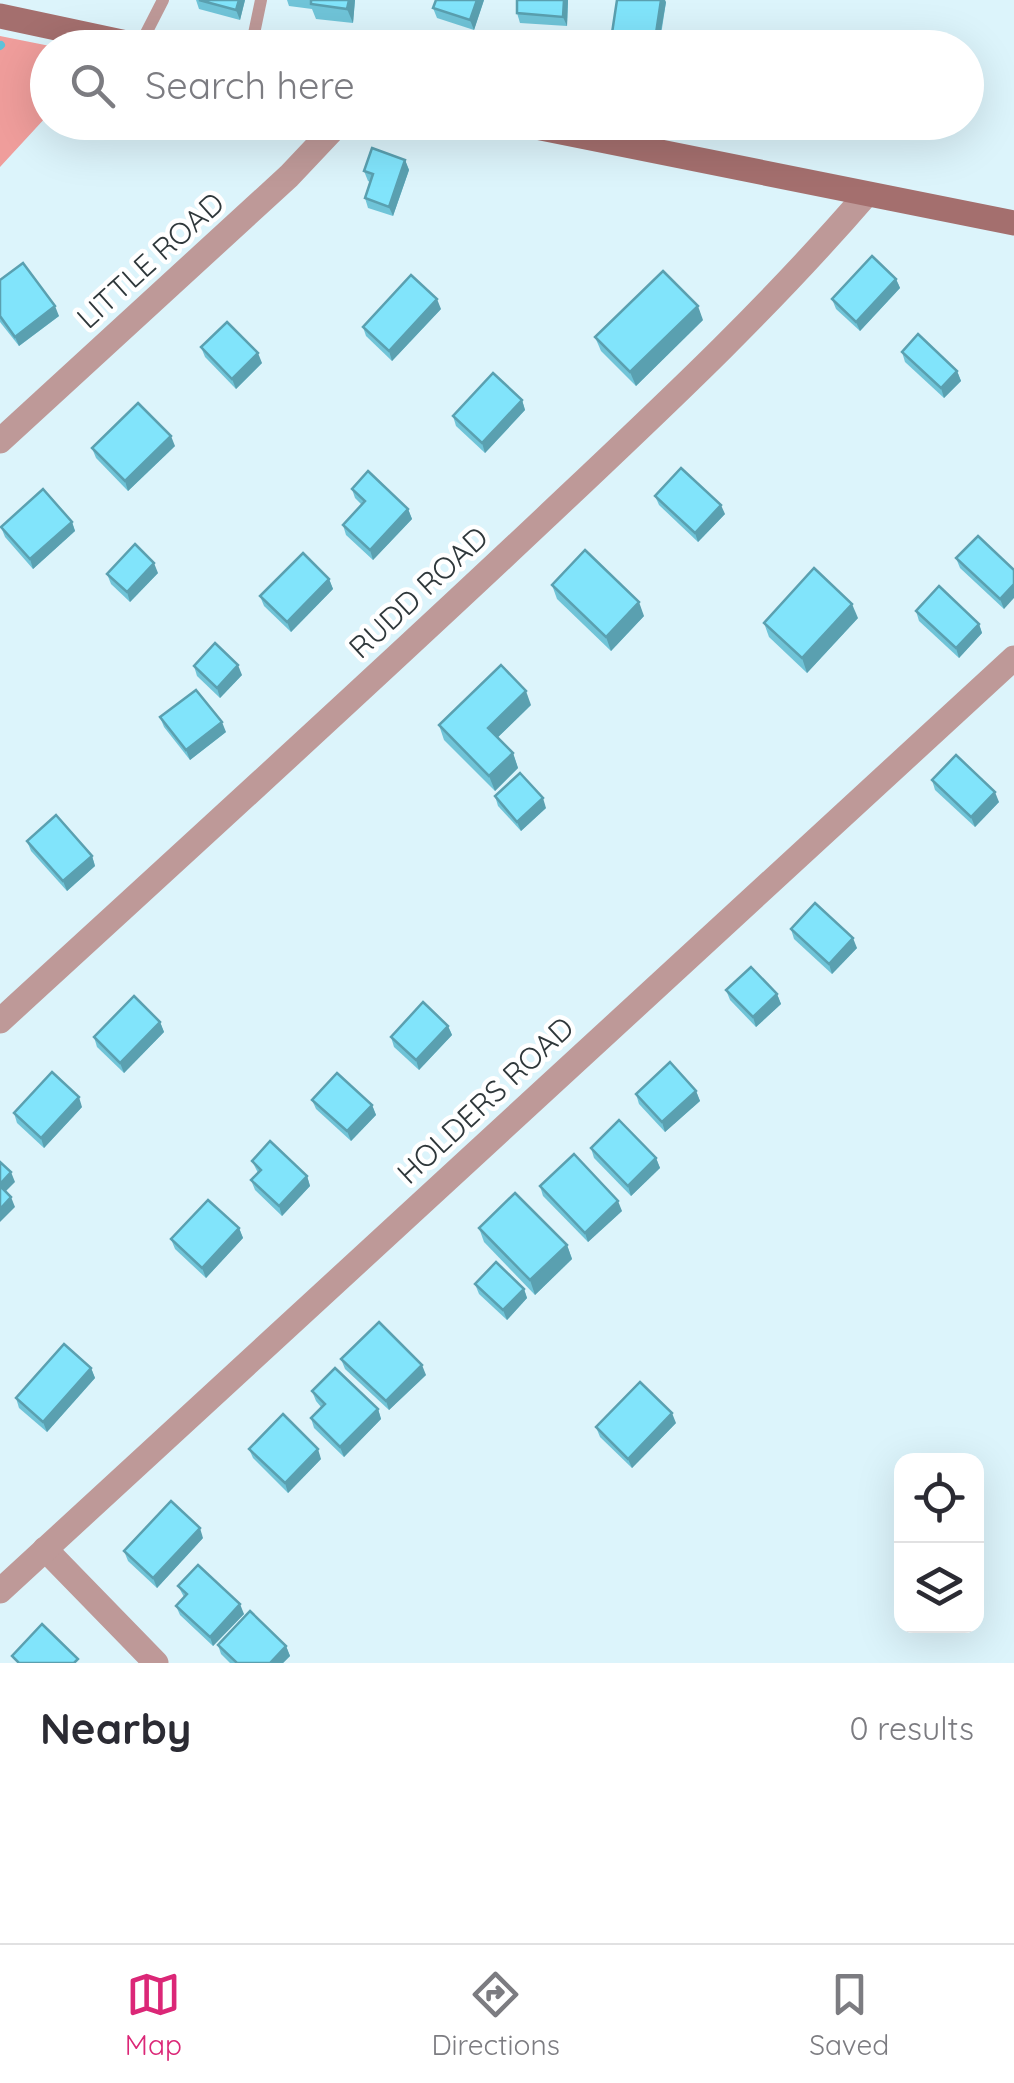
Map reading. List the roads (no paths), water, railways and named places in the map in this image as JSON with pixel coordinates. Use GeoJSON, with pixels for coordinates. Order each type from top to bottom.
{"type":"FeatureCollection","features":[{"type":"Feature","properties":{"kind":"main road"},"geometry":{"type":"LineString","coordinates":[[0,16],[68,30]]}},
{"type":"Feature","properties":{"kind":"main road"},"geometry":{"type":"LineString","coordinates":[[596,140],[1014,223]]}},
{"type":"Feature","properties":{"kind":"street","name":"LITTLE ROAD"},"geometry":{"type":"LineString","coordinates":[[0,441],[289,176],[323,140]]}},
{"type":"Feature","properties":{"kind":"street","name":"RUDD ROAD"},"geometry":{"type":"LineString","coordinates":[[0,1021],[681,388],[798,274],[865,196]]}},
{"type":"Feature","properties":{"kind":"street","name":"HOLDERS ROAD"},"geometry":{"type":"LineString","coordinates":[[0,1591],[1014,658]]}},
{"type":"Feature","properties":{"kind":"street"},"geometry":{"type":"LineString","coordinates":[[45,1549],[156,1663]]}},
{"type":"Feature","properties":{"kind":"lane"},"geometry":{"type":"LineString","coordinates":[[152,30],[164,0]]}},
{"type":"Feature","properties":{"kind":"lane"},"geometry":{"type":"LineString","coordinates":[[255,30],[261,0]]}}]}
